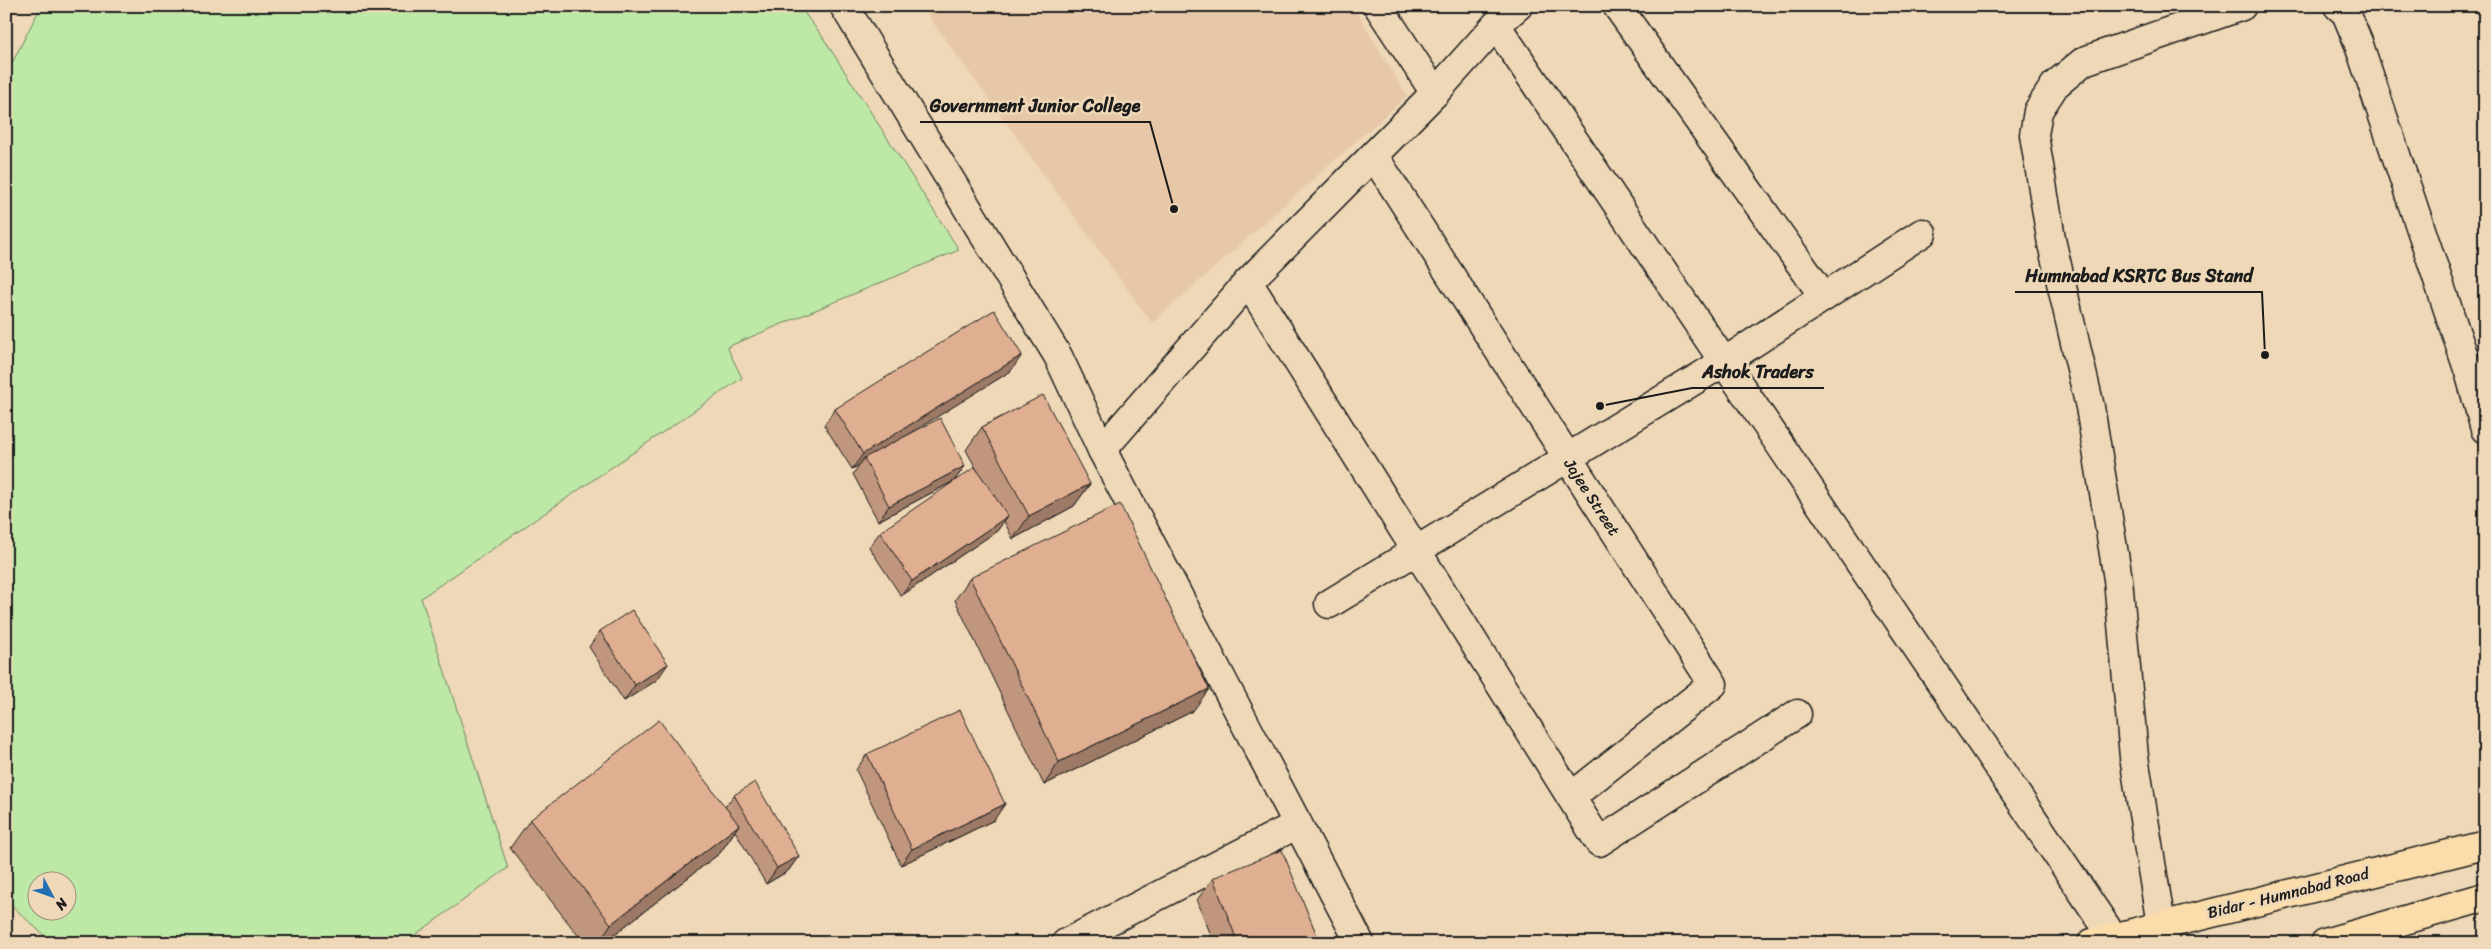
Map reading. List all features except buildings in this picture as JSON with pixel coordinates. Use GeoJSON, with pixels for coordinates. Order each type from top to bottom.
{"type":"FeatureCollection","features":[{"type":"Feature","properties":{"kind":"main road","name":"Bidar - Humnabad Road"},"geometry":{"type":"LineString","coordinates":[[2108,941],[2163,934],[2485,845]]}},
{"type":"Feature","properties":{"kind":"main road"},"geometry":{"type":"LineString","coordinates":[[2325,943],[2485,897]]}},
{"type":"Feature","properties":{"kind":"street"},"geometry":{"type":"LineString","coordinates":[[844,6],[1058,356],[1102,450],[1360,943]]}},
{"type":"Feature","properties":{"kind":"street"},"geometry":{"type":"LineString","coordinates":[[1378,6],[1435,93]]}},
{"type":"Feature","properties":{"kind":"street"},"geometry":{"type":"LineString","coordinates":[[1102,450],[1248,282],[1435,93],[1496,25],[1518,6]]}},
{"type":"Feature","properties":{"kind":"street"},"geometry":{"type":"LineString","coordinates":[[1617,6],[1824,297]]}},
{"type":"Feature","properties":{"kind":"street"},"geometry":{"type":"LineString","coordinates":[[2163,934],[2134,757],[2116,569],[2090,406],[2052,244],[2034,135],[2038,111],[2055,85],[2084,61],[2242,6]]}},
{"type":"Feature","properties":{"kind":"street"},"geometry":{"type":"LineString","coordinates":[[2338,6],[2346,13],[2358,42],[2470,375],[2485,429]]}},
{"type":"Feature","properties":{"kind":"street"},"geometry":{"type":"LineString","coordinates":[[1496,25],[1724,362],[2108,941]]}},
{"type":"Feature","properties":{"kind":"street","name":"Jajee Street"},"geometry":{"type":"LineString","coordinates":[[1374,156],[1713,684],[1571,797]]}},
{"type":"Feature","properties":{"kind":"street"},"geometry":{"type":"LineString","coordinates":[[1329,604],[1724,362],[1922,233]]}},
{"type":"Feature","properties":{"kind":"street"},"geometry":{"type":"LineString","coordinates":[[1248,282],[1599,842],[1796,714]]}},
{"type":"Feature","properties":{"kind":"street"},"geometry":{"type":"LineString","coordinates":[[1066,943],[1298,824]]}},
{"type":"Feature","properties":{"kind":"shaded area"},"geometry":{"type":"Polygon","coordinates":[[[921,6],[1353,6],[1407,96],[1152,323],[921,6]]]}},
{"type":"Feature","properties":{"kind":"green space"},"geometry":{"type":"Polygon","coordinates":[[[41,6],[799,6],[822,36],[959,250],[727,347],[742,378],[421,598],[508,868],[404,943],[52,943],[30,922],[78,922],[78,872],[28,872],[28,921],[6,900],[6,75],[41,6]]]}},
{"type":"Feature","properties":{"kind":"place","name":"Government Junior College"},"geometry":{"type":"Point","coordinates":[1174,209]}},
{"type":"Feature","properties":{"kind":"place","name":"Humnabad KSRTC Bus Stand"},"geometry":{"type":"Point","coordinates":[2265,355]}},
{"type":"Feature","properties":{"kind":"place","name":"Ashok Traders"},"geometry":{"type":"Point","coordinates":[1600,406]}}]}
